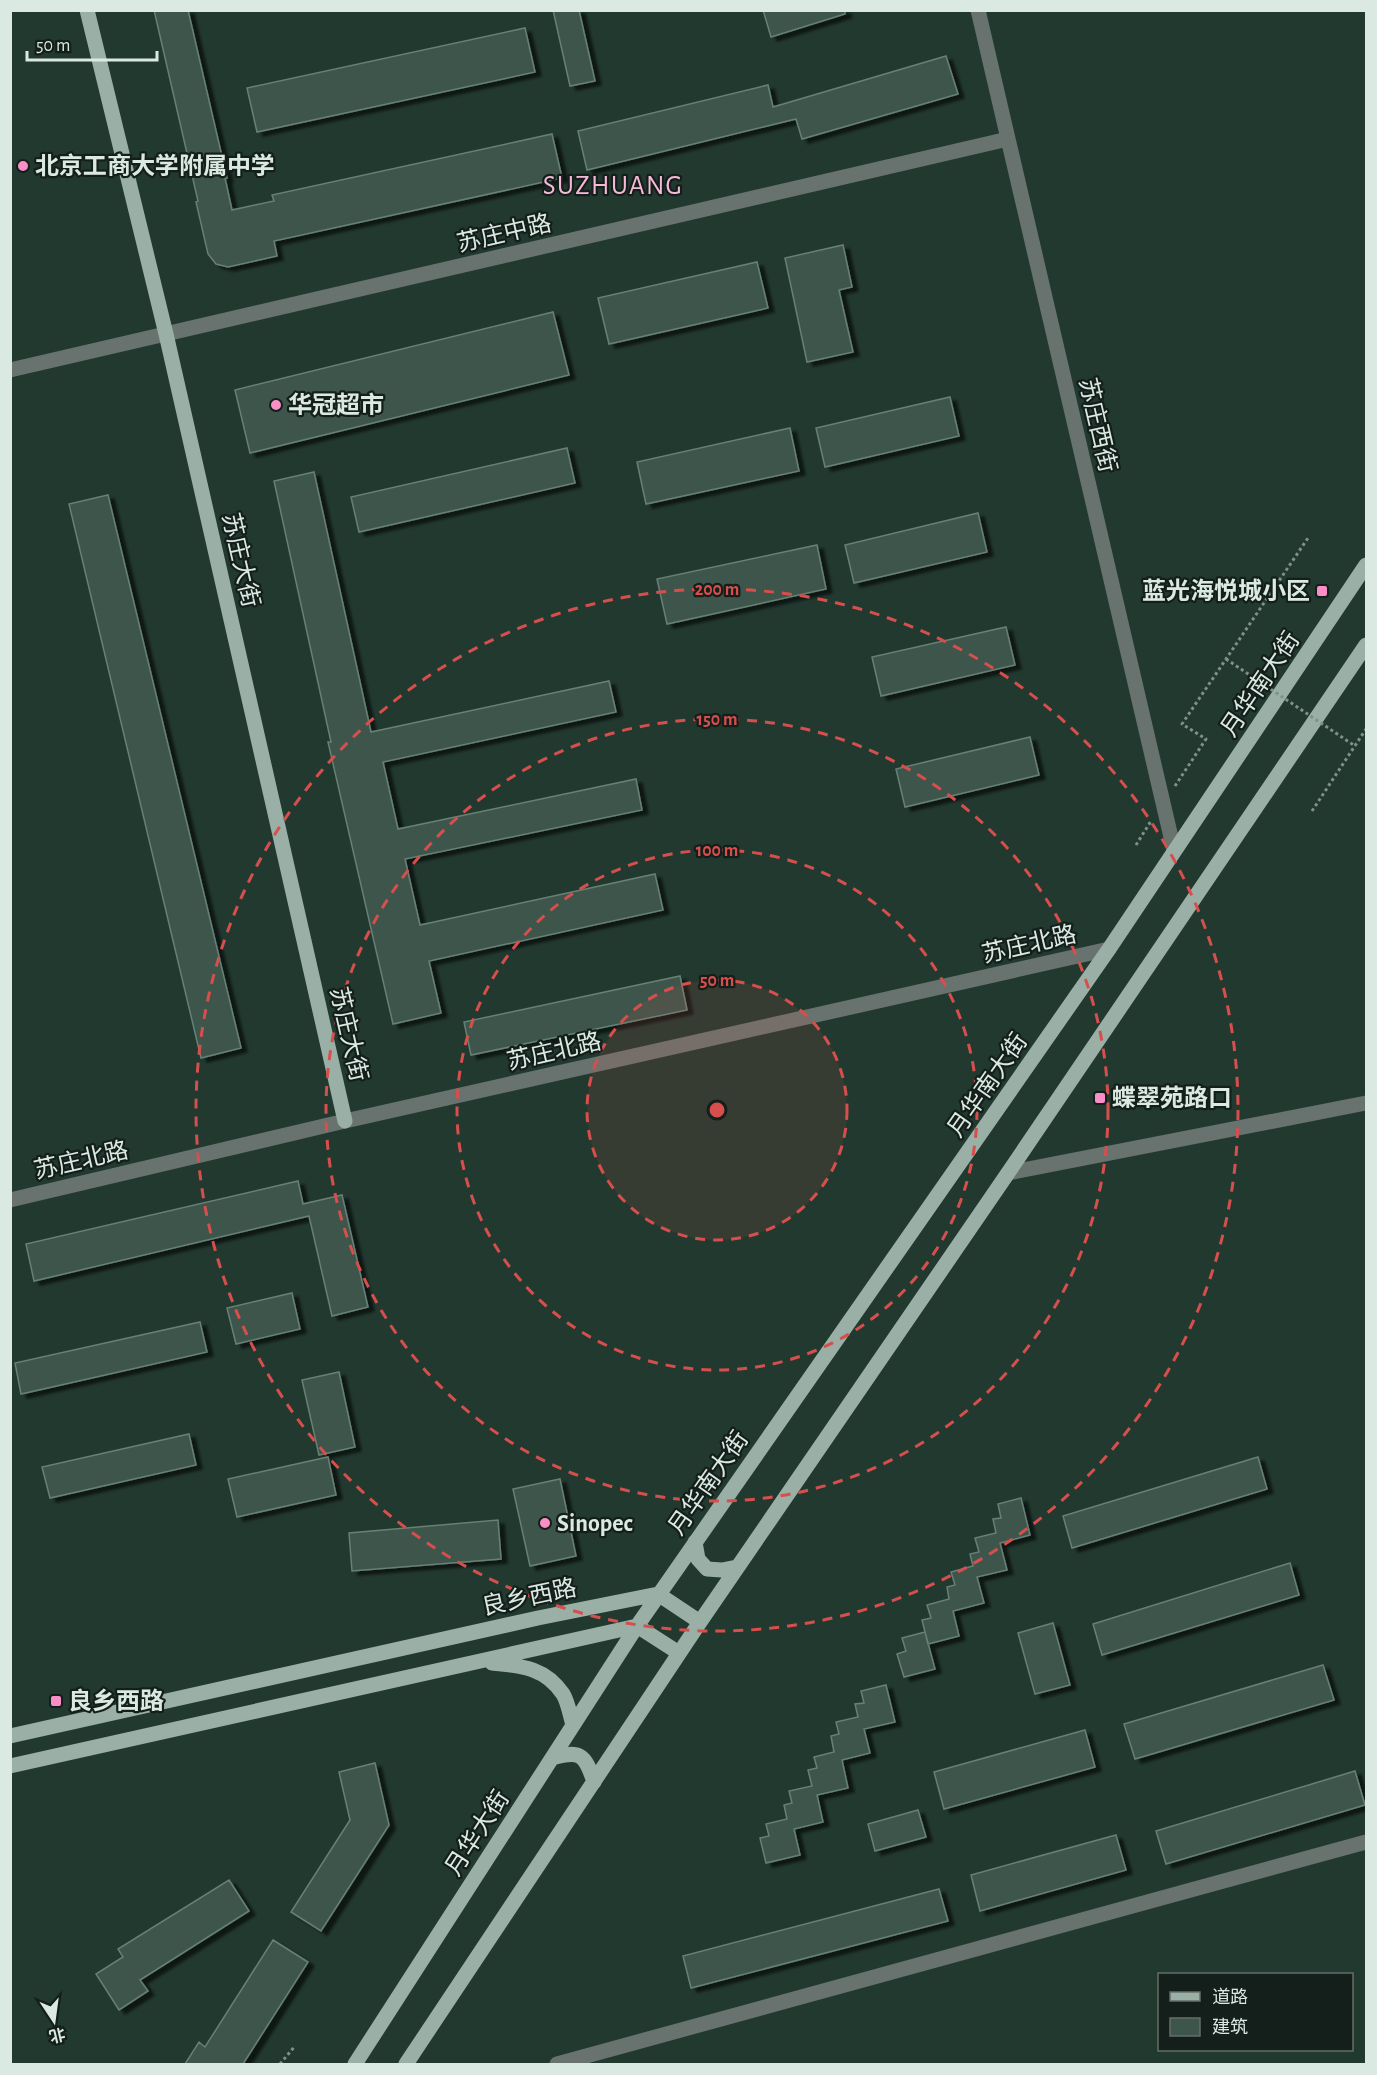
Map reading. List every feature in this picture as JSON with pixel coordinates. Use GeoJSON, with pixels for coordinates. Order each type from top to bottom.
{"type":"FeatureCollection","features":[{"type":"Feature","properties":{"kind":"main road","name":"苏庄大街"},"geometry":{"type":"LineString","coordinates":[[87,10],[166,334],[345,1121]]}},
{"type":"Feature","properties":{"kind":"main road","name":"月华南大街"},"geometry":{"type":"LineString","coordinates":[[637,1626],[1109,949],[1366,566]]}},
{"type":"Feature","properties":{"kind":"main road"},"geometry":{"type":"LineString","coordinates":[[406,2064],[737,1567],[1008,1173],[1366,645]]}},
{"type":"Feature","properties":{"kind":"main road"},"geometry":{"type":"LineString","coordinates":[[695,1542],[698,1559],[707,1569],[722,1570],[737,1567]]}},
{"type":"Feature","properties":{"kind":"main road"},"geometry":{"type":"LineString","coordinates":[[658,1594],[700,1622]]}},
{"type":"Feature","properties":{"kind":"main road","name":"良乡西路"},"geometry":{"type":"LineString","coordinates":[[10,1736],[538,1617],[658,1594]]}},
{"type":"Feature","properties":{"kind":"main road"},"geometry":{"type":"LineString","coordinates":[[10,1766],[637,1626],[679,1653]]}},
{"type":"Feature","properties":{"kind":"main road","name":"月华大街"},"geometry":{"type":"LineString","coordinates":[[355,2064],[637,1626]]}},
{"type":"Feature","properties":{"kind":"main road"},"geometry":{"type":"LineString","coordinates":[[474,1662],[525,1666],[547,1677],[563,1694],[573,1725]]}},
{"type":"Feature","properties":{"kind":"main road"},"geometry":{"type":"LineString","coordinates":[[552,1758],[567,1754],[581,1756],[586,1761],[594,1782]]}},
{"type":"Feature","properties":{"kind":"street","name":"苏庄西街"},"geometry":{"type":"LineString","coordinates":[[978,10],[1174,850]]}},
{"type":"Feature","properties":{"kind":"street","name":"苏庄中路"},"geometry":{"type":"LineString","coordinates":[[10,370],[1008,139]]}},
{"type":"Feature","properties":{"kind":"street","name":"苏庄北路"},"geometry":{"type":"LineString","coordinates":[[10,1200],[345,1121],[1109,949]]}},
{"type":"Feature","properties":{"kind":"street"},"geometry":{"type":"LineString","coordinates":[[1008,1173],[1366,1103]]}},
{"type":"Feature","properties":{"kind":"street"},"geometry":{"type":"LineString","coordinates":[[557,2064],[1366,1842]]}},
{"type":"Feature","properties":{"kind":"path"},"geometry":{"type":"LineString","coordinates":[[1179,781],[1206,738],[1182,724],[1308,538]]}},
{"type":"Feature","properties":{"kind":"path"},"geometry":{"type":"LineString","coordinates":[[1226,659],[1355,746]]}},
{"type":"Feature","properties":{"kind":"path"},"geometry":{"type":"LineString","coordinates":[[1312,811],[1366,729]]}},
{"type":"Feature","properties":{"kind":"path"},"geometry":{"type":"LineString","coordinates":[[280,2064],[295,2046]]}},
{"type":"Feature","properties":{"kind":"building"},"geometry":{"type":"Polygon","coordinates":[[[154,10],[188,10],[227,178],[225,178],[232,210],[274,201],[272,195],[552,134],[562,178],[274,241],[277,256],[228,267],[216,264],[208,254],[154,10]]]}},
{"type":"Feature","properties":{"kind":"building"},"geometry":{"type":"Polygon","coordinates":[[[553,10],[579,10],[595,81],[570,86],[553,10]]]}},
{"type":"Feature","properties":{"kind":"building"},"geometry":{"type":"Polygon","coordinates":[[[763,10],[845,10],[845,14],[771,37],[763,10]]]}},
{"type":"Feature","properties":{"kind":"building"},"geometry":{"type":"Polygon","coordinates":[[[525,28],[535,72],[257,132],[247,88],[525,28]]]}},
{"type":"Feature","properties":{"kind":"building"},"geometry":{"type":"Polygon","coordinates":[[[946,56],[958,94],[802,139],[796,119],[587,170],[578,131],[768,85],[773,107],[946,56]]]}},
{"type":"Feature","properties":{"kind":"building"},"geometry":{"type":"Polygon","coordinates":[[[843,245],[852,287],[839,290],[853,352],[807,362],[785,258],[843,245]]]}},
{"type":"Feature","properties":{"kind":"building"},"geometry":{"type":"Polygon","coordinates":[[[757,262],[768,308],[609,344],[598,298],[757,262]]]}},
{"type":"Feature","properties":{"kind":"building"},"geometry":{"type":"Polygon","coordinates":[[[553,312],[569,375],[250,453],[235,390],[553,312]]]}},
{"type":"Feature","properties":{"kind":"building"},"geometry":{"type":"Polygon","coordinates":[[[950,397],[959,436],[825,467],[816,428],[950,397]]]}},
{"type":"Feature","properties":{"kind":"building"},"geometry":{"type":"Polygon","coordinates":[[[790,428],[799,471],[646,504],[637,462],[790,428]]]}},
{"type":"Feature","properties":{"kind":"building"},"geometry":{"type":"Polygon","coordinates":[[[567,448],[575,483],[359,532],[351,497],[567,448]]]}},
{"type":"Feature","properties":{"kind":"building"},"geometry":{"type":"Polygon","coordinates":[[[314,472],[371,732],[609,681],[616,712],[383,762],[398,829],[636,779],[642,810],[405,859],[420,925],[655,874],[663,910],[429,961],[441,1013],[393,1024],[328,742],[331,742],[274,481],[314,472]]]}},
{"type":"Feature","properties":{"kind":"building"},"geometry":{"type":"Polygon","coordinates":[[[108,495],[241,1048],[201,1058],[69,504],[108,495]]]}},
{"type":"Feature","properties":{"kind":"building"},"geometry":{"type":"Polygon","coordinates":[[[978,513],[987,552],[854,583],[845,545],[978,513]]]}},
{"type":"Feature","properties":{"kind":"building"},"geometry":{"type":"Polygon","coordinates":[[[817,545],[826,589],[667,624],[657,579],[817,545]]]}},
{"type":"Feature","properties":{"kind":"building"},"geometry":{"type":"Polygon","coordinates":[[[1006,627],[1015,665],[881,696],[872,657],[1006,627]]]}},
{"type":"Feature","properties":{"kind":"building"},"geometry":{"type":"Polygon","coordinates":[[[1030,737],[1039,775],[905,807],[896,769],[1030,737]]]}},
{"type":"Feature","properties":{"kind":"building"},"geometry":{"type":"Polygon","coordinates":[[[680,976],[687,1010],[471,1055],[464,1022],[680,976]]]}},
{"type":"Feature","properties":{"kind":"building"},"geometry":{"type":"Polygon","coordinates":[[[298,1181],[303,1204],[342,1195],[368,1307],[332,1316],[309,1216],[34,1281],[26,1244],[298,1181]]]}},
{"type":"Feature","properties":{"kind":"building"},"geometry":{"type":"Polygon","coordinates":[[[292,1293],[300,1329],[236,1344],[227,1308],[292,1293]]]}},
{"type":"Feature","properties":{"kind":"building"},"geometry":{"type":"Polygon","coordinates":[[[200,1322],[207,1352],[21,1394],[15,1363],[200,1322]]]}},
{"type":"Feature","properties":{"kind":"building"},"geometry":{"type":"Polygon","coordinates":[[[339,1372],[355,1447],[319,1455],[302,1380],[339,1372]]]}},
{"type":"Feature","properties":{"kind":"building"},"geometry":{"type":"Polygon","coordinates":[[[189,1434],[196,1465],[50,1498],[42,1467],[189,1434]]]}},
{"type":"Feature","properties":{"kind":"building"},"geometry":{"type":"Polygon","coordinates":[[[328,1457],[336,1495],[237,1517],[228,1479],[328,1457]]]}},
{"type":"Feature","properties":{"kind":"building"},"geometry":{"type":"Polygon","coordinates":[[[1258,1457],[1267,1489],[1072,1548],[1063,1516],[1258,1457]]]}},
{"type":"Feature","properties":{"kind":"building","name":"Sinopec"},"geometry":{"type":"Polygon","coordinates":[[[560,1479],[576,1556],[530,1566],[513,1489],[560,1479]]]}},
{"type":"Feature","properties":{"kind":"building"},"geometry":{"type":"Polygon","coordinates":[[[1021,1498],[1030,1535],[1000,1543],[1007,1570],[977,1577],[984,1603],[953,1611],[959,1636],[928,1644],[922,1620],[931,1618],[927,1605],[949,1599],[947,1587],[955,1585],[951,1572],[973,1566],[970,1554],[979,1552],[975,1538],[996,1533],[993,1519],[1001,1518],[998,1504],[1021,1498]]]}},
{"type":"Feature","properties":{"kind":"building"},"geometry":{"type":"Polygon","coordinates":[[[498,1520],[501,1559],[352,1571],[349,1533],[498,1520]]]}},
{"type":"Feature","properties":{"kind":"building"},"geometry":{"type":"Polygon","coordinates":[[[1290,1563],[1299,1595],[1102,1655],[1093,1624],[1290,1563]]]}},
{"type":"Feature","properties":{"kind":"building"},"geometry":{"type":"Polygon","coordinates":[[[1053,1623],[1070,1685],[1035,1694],[1018,1633],[1053,1623]]]}},
{"type":"Feature","properties":{"kind":"building"},"geometry":{"type":"Polygon","coordinates":[[[925,1632],[935,1669],[904,1677],[897,1654],[906,1651],[902,1638],[925,1632]]]}},
{"type":"Feature","properties":{"kind":"building"},"geometry":{"type":"Polygon","coordinates":[[[1323,1665],[1334,1700],[1135,1759],[1124,1724],[1323,1665]]]}},
{"type":"Feature","properties":{"kind":"building"},"geometry":{"type":"Polygon","coordinates":[[[886,1685],[895,1722],[864,1729],[870,1753],[842,1760],[848,1788],[817,1795],[823,1822],[794,1829],[800,1855],[766,1863],[760,1838],[769,1836],[766,1824],[787,1819],[784,1805],[792,1803],[789,1791],[812,1786],[808,1770],[817,1768],[814,1757],[834,1752],[831,1736],[839,1734],[836,1722],[858,1717],[855,1704],[864,1703],[861,1691],[886,1685]]]}},
{"type":"Feature","properties":{"kind":"building"},"geometry":{"type":"Polygon","coordinates":[[[1085,1730],[1095,1767],[944,1809],[934,1772],[1085,1730]]]}},
{"type":"Feature","properties":{"kind":"building"},"geometry":{"type":"Polygon","coordinates":[[[375,1763],[389,1825],[321,1931],[291,1912],[350,1820],[339,1772],[375,1763]]]}},
{"type":"Feature","properties":{"kind":"building"},"geometry":{"type":"Polygon","coordinates":[[[1355,1771],[1365,1805],[1166,1864],[1156,1831],[1355,1771]]]}},
{"type":"Feature","properties":{"kind":"building"},"geometry":{"type":"Polygon","coordinates":[[[918,1810],[926,1837],[875,1851],[868,1824],[918,1810]]]}},
{"type":"Feature","properties":{"kind":"building"},"geometry":{"type":"Polygon","coordinates":[[[1116,1835],[1126,1870],[980,1911],[971,1875],[1116,1835]]]}},
{"type":"Feature","properties":{"kind":"building"},"geometry":{"type":"Polygon","coordinates":[[[229,1880],[249,1911],[140,1980],[148,1991],[119,2010],[96,1974],[123,1957],[118,1949],[229,1880]]]}},
{"type":"Feature","properties":{"kind":"building"},"geometry":{"type":"Polygon","coordinates":[[[939,1889],[948,1921],[691,1988],[683,1956],[939,1889]]]}},
{"type":"Feature","properties":{"kind":"building"},"geometry":{"type":"Polygon","coordinates":[[[273,1940],[308,1962],[243,2064],[185,2064],[199,2042],[205,2047],[273,1940]]]}},
{"type":"Feature","properties":{"kind":"place","name":"北京工商大学附属中学"},"geometry":{"type":"Point","coordinates":[23,166]}},
{"type":"Feature","properties":{"kind":"place","name":"华冠超市"},"geometry":{"type":"Point","coordinates":[276,405]}},
{"type":"Feature","properties":{"kind":"place","name":"蓝光海悦城小区"},"geometry":{"type":"Point","coordinates":[1322,591]}},
{"type":"Feature","properties":{"kind":"place","name":"蝶翠苑路口"},"geometry":{"type":"Point","coordinates":[1100,1098]}},
{"type":"Feature","properties":{"kind":"place","name":"Sinopec"},"geometry":{"type":"Point","coordinates":[545,1523]}},
{"type":"Feature","properties":{"kind":"place","name":"良乡西路"},"geometry":{"type":"Point","coordinates":[56,1701]}},
{"type":"Feature","properties":{"kind":"district","name":"SUZHUANG"},"geometry":{"type":"Point","coordinates":[613,185]}}]}
